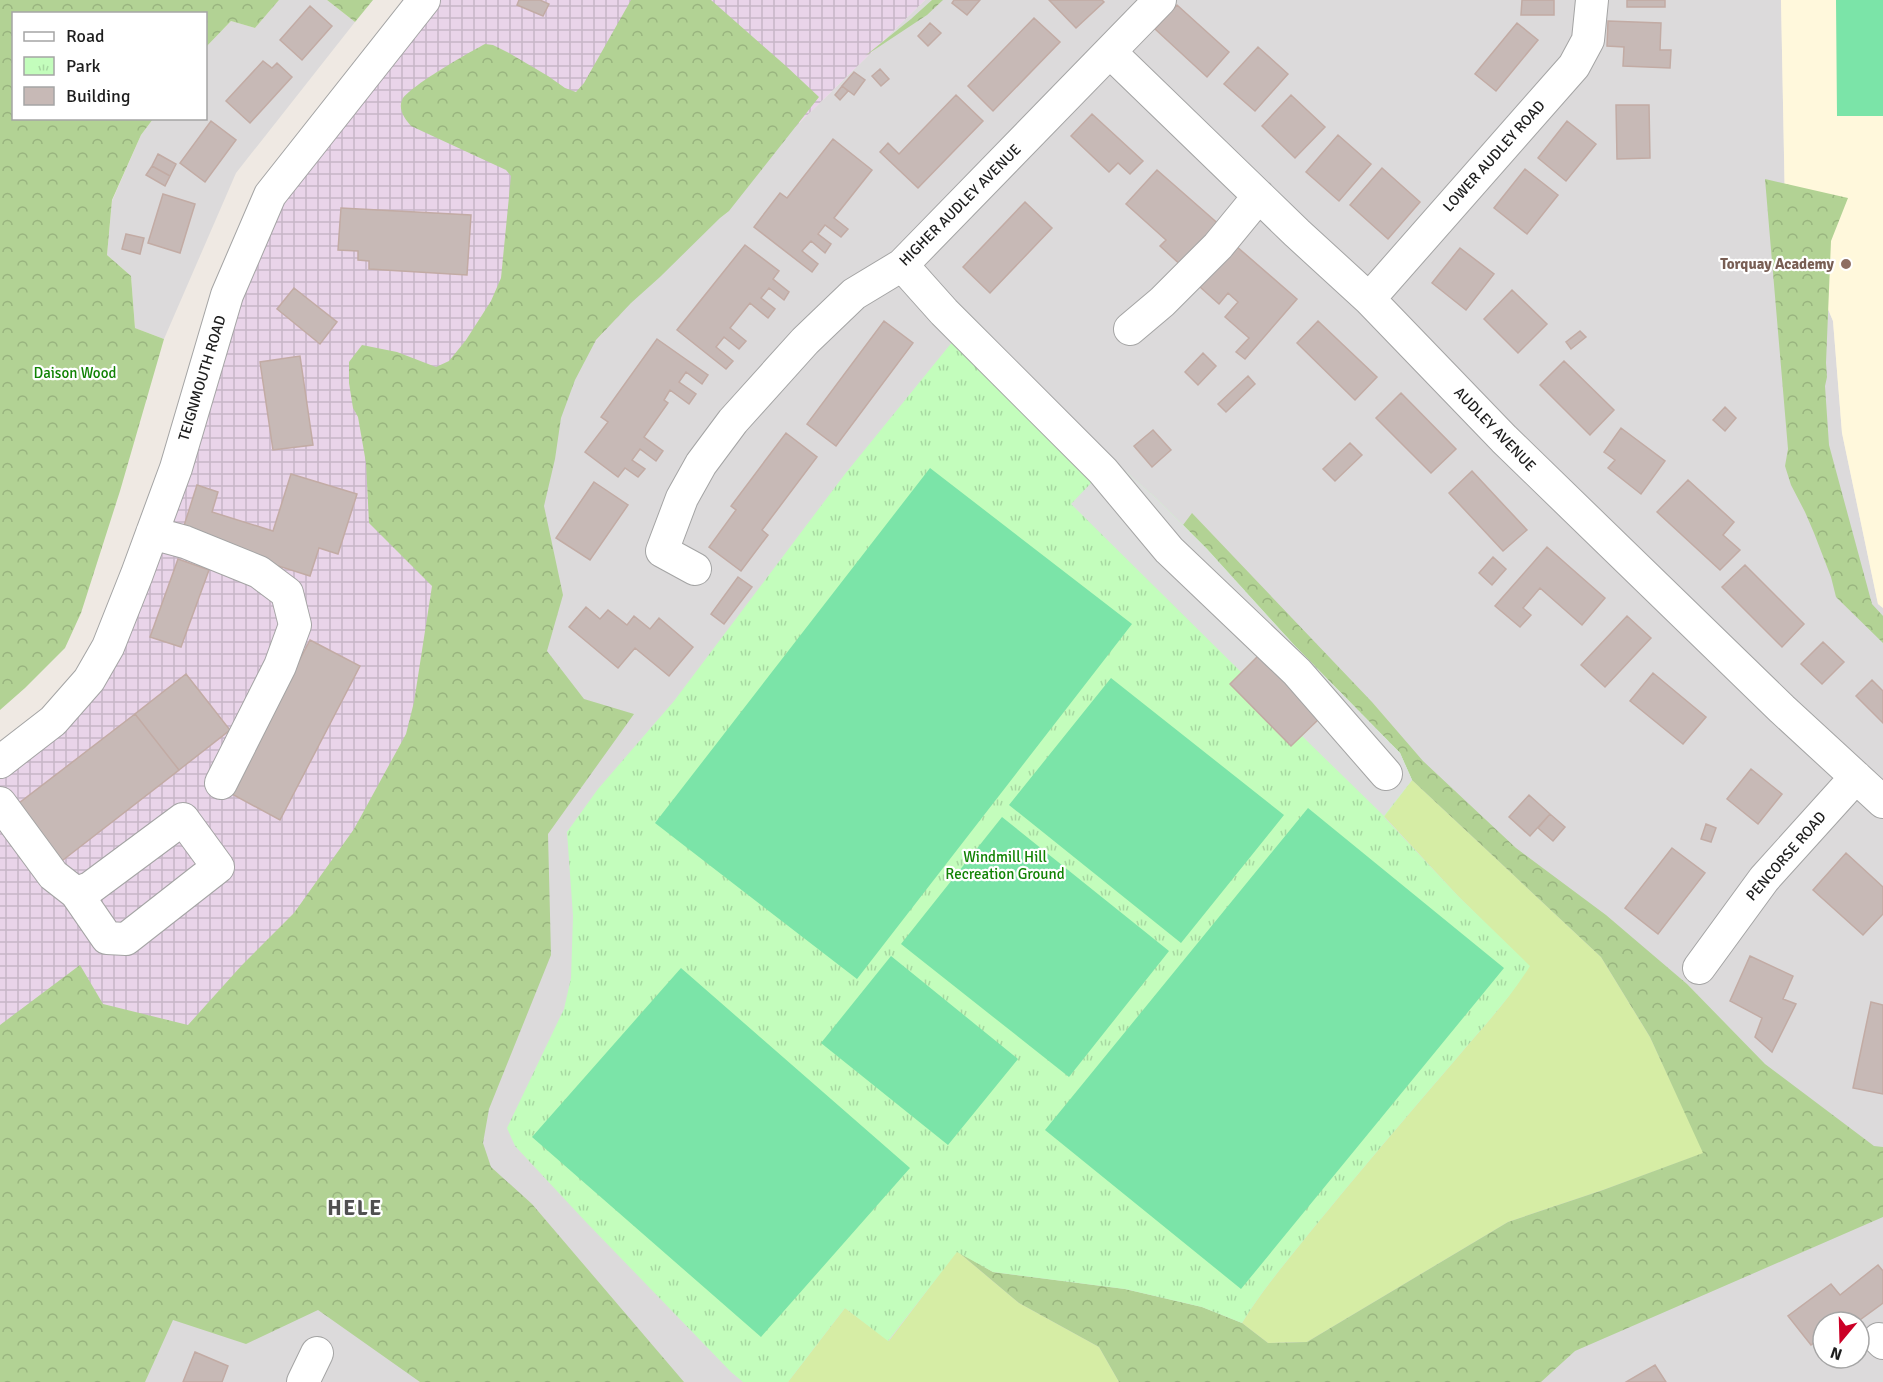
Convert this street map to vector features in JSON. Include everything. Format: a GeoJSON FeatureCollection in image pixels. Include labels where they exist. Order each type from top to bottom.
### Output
{"type":"FeatureCollection","features":[{"type":"Feature","properties":{"kind":"street","name":"TEIGNMOUTH ROAD"},"geometry":{"type":"LineString","coordinates":[[0,762],[53,722],[89,680],[108,647],[176,468],[227,295],[270,195],[424,0]]}},
{"type":"Feature","properties":{"kind":"street","name":"HIGHER AUDLEY AVENUE"},"geometry":{"type":"LineString","coordinates":[[695,569],[662,551],[682,498],[701,464],[734,420],[805,341],[854,294],[902,265],[1111,53],[1160,0]]}},
{"type":"Feature","properties":{"kind":"street","name":"LOWER AUDLEY ROAD"},"geometry":{"type":"LineString","coordinates":[[1369,299],[1575,66],[1588,40],[1592,0]]}},
{"type":"Feature","properties":{"kind":"street","name":"AUDLEY AVENUE"},"geometry":{"type":"LineString","coordinates":[[1111,53],[1369,299],[1512,447],[1782,709],[1883,802]]}},
{"type":"Feature","properties":{"kind":"street"},"geometry":{"type":"LineString","coordinates":[[1130,329],[1162,302],[1218,246],[1259,196]]}},
{"type":"Feature","properties":{"kind":"street"},"geometry":{"type":"LineString","coordinates":[[902,265],[944,312],[1103,471],[1169,550],[1297,672],[1386,774]]}},
{"type":"Feature","properties":{"kind":"street"},"geometry":{"type":"LineString","coordinates":[[152,533],[185,542],[259,572],[287,593],[295,625],[280,666],[221,783]]}},
{"type":"Feature","properties":{"kind":"street","name":"PENCORSE ROAD"},"geometry":{"type":"LineString","coordinates":[[1700,968],[1764,879],[1856,777]]}},
{"type":"Feature","properties":{"kind":"street"},"geometry":{"type":"LineString","coordinates":[[0,803],[53,875],[76,893]]}},
{"type":"Feature","properties":{"kind":"street"},"geometry":{"type":"LineString","coordinates":[[303,1382],[317,1353]]}},
{"type":"Feature","properties":{"kind":"shaded area"},"geometry":{"type":"Polygon","coordinates":[[[279,0],[327,0],[355,22],[236,173],[164,339],[135,328],[131,276],[107,255],[112,201],[141,135],[152,120],[207,120],[207,46],[231,21],[255,28],[279,0]]]}},
{"type":"Feature","properties":{"kind":"shaded area"},"geometry":{"type":"Polygon","coordinates":[[[424,0],[925,0],[734,187],[551,391],[363,837],[188,1042],[0,1207],[0,762],[89,680],[270,195],[424,0]]]}},
{"type":"Feature","properties":{"kind":"shaded area"},"geometry":{"type":"Polygon","coordinates":[[[925,0],[1781,0],[1785,207],[1833,321],[1842,433],[1878,604],[1883,608],[1883,1382],[0,1382],[0,1207],[551,391],[734,187],[925,0]]]}},
{"type":"Feature","properties":{"kind":"shaded area","name":"Torquay Academy"},"geometry":{"type":"Polygon","coordinates":[[[1781,0],[1883,0],[1883,608],[1878,604],[1842,433],[1833,321],[1785,207],[1781,0]]]}},
{"type":"Feature","properties":{"kind":"shaded area"},"geometry":{"type":"Polygon","coordinates":[[[1113,460],[1155,497],[1207,549],[1295,646],[1400,753],[1412,780],[1384,816],[1302,736],[1321,716],[1260,654],[1241,672],[1071,504],[1113,460]]]}},
{"type":"Feature","properties":{"kind":"green space","name":"Daison Wood"},"geometry":{"type":"Polygon","coordinates":[[[0,0],[279,0],[255,28],[231,21],[207,46],[207,12],[12,12],[12,120],[152,120],[141,135],[112,200],[107,255],[131,276],[135,328],[164,339],[120,491],[81,613],[65,648],[0,710],[0,0]]]}},
{"type":"Feature","properties":{"kind":"green space"},"geometry":{"type":"Polygon","coordinates":[[[327,0],[373,0],[355,22],[327,0]]]}},
{"type":"Feature","properties":{"kind":"green space"},"geometry":{"type":"Polygon","coordinates":[[[631,0],[711,0],[819,97],[729,211],[631,303],[596,340],[575,380],[561,418],[555,459],[544,506],[563,595],[547,651],[584,699],[634,714],[548,834],[551,955],[489,1109],[483,1143],[491,1167],[532,1204],[684,1382],[420,1382],[318,1310],[246,1344],[173,1320],[145,1382],[0,1382],[0,1025],[80,965],[103,1004],[188,1025],[242,965],[294,913],[354,829],[406,734],[414,702],[432,586],[369,523],[366,463],[358,417],[353,408],[349,383],[349,362],[362,345],[397,352],[436,367],[449,361],[466,340],[491,301],[501,278],[511,176],[506,170],[411,126],[404,117],[402,100],[415,87],[485,44],[493,45],[509,53],[565,88],[576,92],[584,83],[631,0]]]}},
{"type":"Feature","properties":{"kind":"green space"},"geometry":{"type":"Polygon","coordinates":[[[932,0],[943,0],[927,15],[865,56],[911,19],[932,0]]]}},
{"type":"Feature","properties":{"kind":"green space"},"geometry":{"type":"Polygon","coordinates":[[[1836,0],[1883,0],[1883,116],[1837,116],[1836,0]]]}},
{"type":"Feature","properties":{"kind":"green space"},"geometry":{"type":"Polygon","coordinates":[[[1765,179],[1848,198],[1831,241],[1825,386],[1829,445],[1872,604],[1883,616],[1883,643],[1836,597],[1814,533],[1791,485],[1785,466],[1788,449],[1765,179]]]}},
{"type":"Feature","properties":{"kind":"green space","name":"Windmill Hill Recreation Ground"},"geometry":{"type":"Polygon","coordinates":[[[953,341],[1059,413],[1155,497],[1207,549],[1295,646],[1400,753],[1412,780],[1384,817],[1458,896],[1530,966],[1513,991],[1293,1253],[1266,1287],[1242,1323],[1202,1307],[1125,1289],[993,1272],[957,1252],[888,1341],[845,1308],[788,1382],[743,1382],[515,1146],[507,1128],[564,1009],[571,978],[573,916],[567,832],[598,789],[674,701],[845,474],[953,341]]]}},
{"type":"Feature","properties":{"kind":"green space"},"geometry":{"type":"Polygon","coordinates":[[[930,468],[1132,624],[857,979],[655,823],[930,468]]]}},
{"type":"Feature","properties":{"kind":"green space"},"geometry":{"type":"Polygon","coordinates":[[[1192,513],[1372,702],[1423,761],[1516,848],[1606,915],[1687,984],[1765,1064],[1874,1146],[1883,1147],[1883,1217],[1575,1351],[1541,1382],[1119,1382],[1099,1347],[1019,1303],[957,1251],[993,1272],[1125,1289],[1202,1307],[1242,1323],[1268,1343],[1307,1342],[1508,1222],[1703,1153],[1650,1037],[1601,957],[1412,780],[1400,753],[1295,646],[1183,525],[1192,513]]]}},
{"type":"Feature","properties":{"kind":"green space"},"geometry":{"type":"Polygon","coordinates":[[[1111,678],[1284,815],[1181,943],[1009,805],[1111,678]]]}},
{"type":"Feature","properties":{"kind":"green space"},"geometry":{"type":"Polygon","coordinates":[[[1412,780],[1601,957],[1650,1037],[1704,1153],[1508,1222],[1307,1342],[1268,1343],[1242,1323],[1258,1299],[1347,1188],[1494,1014],[1529,966],[1458,896],[1384,816],[1412,780]]]}},
{"type":"Feature","properties":{"kind":"green space"},"geometry":{"type":"Polygon","coordinates":[[[1308,808],[1504,968],[1241,1289],[1045,1130],[1308,808]]]}},
{"type":"Feature","properties":{"kind":"green space"},"geometry":{"type":"Polygon","coordinates":[[[1002,817],[1169,951],[1069,1077],[901,944],[1002,817]]]}},
{"type":"Feature","properties":{"kind":"green space"},"geometry":{"type":"Polygon","coordinates":[[[891,956],[1018,1059],[948,1145],[821,1043],[891,956]]]}},
{"type":"Feature","properties":{"kind":"green space"},"geometry":{"type":"Polygon","coordinates":[[[681,968],[910,1168],[761,1337],[532,1137],[681,968]]]}},
{"type":"Feature","properties":{"kind":"green space"},"geometry":{"type":"Polygon","coordinates":[[[957,1251],[1019,1303],[1099,1347],[1119,1382],[788,1382],[845,1308],[889,1341],[957,1251]]]}},
{"type":"Feature","properties":{"kind":"building"},"geometry":{"type":"Polygon","coordinates":[[[519,0],[540,0],[549,4],[543,16],[517,5],[519,0]]]}},
{"type":"Feature","properties":{"kind":"building"},"geometry":{"type":"Polygon","coordinates":[[[954,0],[980,0],[967,15],[952,3],[954,0]]]}},
{"type":"Feature","properties":{"kind":"building"},"geometry":{"type":"Polygon","coordinates":[[[1049,0],[1102,0],[1104,2],[1076,28],[1049,0]]]}},
{"type":"Feature","properties":{"kind":"building"},"geometry":{"type":"Polygon","coordinates":[[[1522,0],[1554,0],[1554,15],[1521,15],[1522,0]]]}},
{"type":"Feature","properties":{"kind":"building"},"geometry":{"type":"Polygon","coordinates":[[[1627,0],[1665,0],[1665,7],[1627,7],[1627,0]]]}},
{"type":"Feature","properties":{"kind":"building"},"geometry":{"type":"Polygon","coordinates":[[[1177,5],[1229,52],[1207,77],[1155,29],[1177,5]]]}},
{"type":"Feature","properties":{"kind":"building"},"geometry":{"type":"Polygon","coordinates":[[[310,6],[332,26],[302,60],[280,40],[310,6]]]}},
{"type":"Feature","properties":{"kind":"building"},"geometry":{"type":"Polygon","coordinates":[[[1034,18],[1060,42],[993,111],[968,86],[1034,18]]]}},
{"type":"Feature","properties":{"kind":"building"},"geometry":{"type":"Polygon","coordinates":[[[1608,21],[1661,23],[1660,50],[1671,50],[1670,68],[1623,66],[1624,47],[1607,46],[1608,21]]]}},
{"type":"Feature","properties":{"kind":"building"},"geometry":{"type":"Polygon","coordinates":[[[930,23],[941,33],[928,46],[918,36],[930,23]]]}},
{"type":"Feature","properties":{"kind":"building"},"geometry":{"type":"Polygon","coordinates":[[[1517,23],[1538,40],[1496,91],[1475,74],[1517,23]]]}},
{"type":"Feature","properties":{"kind":"building"},"geometry":{"type":"Polygon","coordinates":[[[1258,47],[1288,74],[1255,111],[1224,84],[1258,47]]]}},
{"type":"Feature","properties":{"kind":"building"},"geometry":{"type":"Polygon","coordinates":[[[263,61],[272,68],[277,63],[292,77],[250,123],[226,101],[263,61]]]}},
{"type":"Feature","properties":{"kind":"building"},"geometry":{"type":"Polygon","coordinates":[[[880,69],[889,79],[881,86],[872,76],[880,69]]]}},
{"type":"Feature","properties":{"kind":"building"},"geometry":{"type":"Polygon","coordinates":[[[854,72],[865,80],[854,95],[842,86],[854,72]]]}},
{"type":"Feature","properties":{"kind":"building"},"geometry":{"type":"Polygon","coordinates":[[[842,86],[848,91],[840,100],[835,95],[842,86]]]}},
{"type":"Feature","properties":{"kind":"building"},"geometry":{"type":"Polygon","coordinates":[[[956,95],[983,121],[918,188],[880,152],[888,143],[899,154],[956,95]]]}},
{"type":"Feature","properties":{"kind":"building"},"geometry":{"type":"Polygon","coordinates":[[[1291,95],[1325,127],[1295,158],[1262,126],[1291,95]]]}},
{"type":"Feature","properties":{"kind":"building"},"geometry":{"type":"Polygon","coordinates":[[[1616,105],[1649,105],[1650,158],[1617,159],[1616,105]]]}},
{"type":"Feature","properties":{"kind":"building"},"geometry":{"type":"Polygon","coordinates":[[[1092,114],[1143,161],[1130,174],[1118,163],[1109,172],[1071,136],[1092,114]]]}},
{"type":"Feature","properties":{"kind":"building"},"geometry":{"type":"Polygon","coordinates":[[[211,121],[236,140],[205,182],[180,163],[211,121]]]}},
{"type":"Feature","properties":{"kind":"building"},"geometry":{"type":"Polygon","coordinates":[[[1567,121],[1596,144],[1566,181],[1538,158],[1567,121]]]}},
{"type":"Feature","properties":{"kind":"building"},"geometry":{"type":"Polygon","coordinates":[[[1338,135],[1371,164],[1339,201],[1306,172],[1338,135]]]}},
{"type":"Feature","properties":{"kind":"building"},"geometry":{"type":"Polygon","coordinates":[[[833,139],[872,170],[834,218],[848,229],[841,237],[825,225],[818,234],[831,244],[825,253],[811,241],[802,251],[818,264],[812,272],[754,227],[780,193],[787,198],[833,139]]]}},
{"type":"Feature","properties":{"kind":"building"},"geometry":{"type":"Polygon","coordinates":[[[158,154],[176,164],[170,176],[152,166],[158,154]]]}},
{"type":"Feature","properties":{"kind":"building"},"geometry":{"type":"Polygon","coordinates":[[[152,166],[170,176],[165,186],[146,175],[152,166]]]}},
{"type":"Feature","properties":{"kind":"building"},"geometry":{"type":"Polygon","coordinates":[[[1382,168],[1420,202],[1388,239],[1350,205],[1382,168]]]}},
{"type":"Feature","properties":{"kind":"building"},"geometry":{"type":"Polygon","coordinates":[[[1525,169],[1558,195],[1527,234],[1494,208],[1525,169]]]}},
{"type":"Feature","properties":{"kind":"building"},"geometry":{"type":"Polygon","coordinates":[[[1157,170],[1222,227],[1185,269],[1160,246],[1166,240],[1126,204],[1157,170]]]}},
{"type":"Feature","properties":{"kind":"building"},"geometry":{"type":"Polygon","coordinates":[[[163,194],[195,204],[180,253],[148,243],[163,194]]]}},
{"type":"Feature","properties":{"kind":"building"},"geometry":{"type":"Polygon","coordinates":[[[1025,202],[1052,228],[990,293],[963,267],[1025,202]]]}},
{"type":"Feature","properties":{"kind":"building"},"geometry":{"type":"Polygon","coordinates":[[[341,208],[471,215],[467,275],[369,269],[369,261],[358,260],[358,251],[338,250],[341,208]]]}},
{"type":"Feature","properties":{"kind":"building"},"geometry":{"type":"Polygon","coordinates":[[[126,234],[144,238],[140,254],[122,249],[126,234]]]}},
{"type":"Feature","properties":{"kind":"building"},"geometry":{"type":"Polygon","coordinates":[[[745,245],[779,271],[773,279],[789,292],[784,300],[769,288],[761,298],[775,309],[768,318],[750,303],[730,328],[746,341],[739,349],[724,337],[716,347],[733,361],[726,369],[677,330],[745,245]]]}},
{"type":"Feature","properties":{"kind":"building"},"geometry":{"type":"Polygon","coordinates":[[[1236,246],[1297,299],[1245,359],[1236,352],[1249,338],[1225,317],[1238,302],[1228,293],[1219,304],[1200,287],[1236,246]]]}},
{"type":"Feature","properties":{"kind":"building"},"geometry":{"type":"Polygon","coordinates":[[[1460,248],[1494,274],[1466,310],[1432,283],[1460,248]]]}},
{"type":"Feature","properties":{"kind":"building"},"geometry":{"type":"Polygon","coordinates":[[[294,288],[337,322],[320,344],[277,309],[294,288]]]}},
{"type":"Feature","properties":{"kind":"building"},"geometry":{"type":"Polygon","coordinates":[[[1512,290],[1547,324],[1518,353],[1484,319],[1512,290]]]}},
{"type":"Feature","properties":{"kind":"building"},"geometry":{"type":"Polygon","coordinates":[[[884,321],[913,343],[836,446],[807,424],[884,321]]]}},
{"type":"Feature","properties":{"kind":"building"},"geometry":{"type":"Polygon","coordinates":[[[1318,321],[1377,377],[1355,400],[1297,343],[1318,321]]]}},
{"type":"Feature","properties":{"kind":"building"},"geometry":{"type":"Polygon","coordinates":[[[1580,331],[1586,337],[1571,349],[1566,342],[1580,331]]]}},
{"type":"Feature","properties":{"kind":"building"},"geometry":{"type":"Polygon","coordinates":[[[657,339],[708,375],[702,384],[686,372],[679,382],[696,394],[689,404],[670,390],[664,400],[668,403],[644,437],[663,451],[656,461],[640,449],[632,460],[645,469],[638,477],[625,468],[618,477],[585,452],[608,422],[601,417],[657,339]]]}},
{"type":"Feature","properties":{"kind":"building"},"geometry":{"type":"Polygon","coordinates":[[[1203,353],[1216,366],[1198,385],[1185,372],[1203,353]]]}},
{"type":"Feature","properties":{"kind":"building"},"geometry":{"type":"Polygon","coordinates":[[[300,356],[313,445],[273,450],[260,362],[300,356]]]}},
{"type":"Feature","properties":{"kind":"building"},"geometry":{"type":"Polygon","coordinates":[[[1564,361],[1614,410],[1590,435],[1540,385],[1564,361]]]}},
{"type":"Feature","properties":{"kind":"building"},"geometry":{"type":"Polygon","coordinates":[[[1248,376],[1255,384],[1226,412],[1218,404],[1248,376]]]}},
{"type":"Feature","properties":{"kind":"building"},"geometry":{"type":"Polygon","coordinates":[[[1401,393],[1456,449],[1431,473],[1376,418],[1401,393]]]}},
{"type":"Feature","properties":{"kind":"building"},"geometry":{"type":"Polygon","coordinates":[[[1725,407],[1736,418],[1725,431],[1713,420],[1725,407]]]}},
{"type":"Feature","properties":{"kind":"building"},"geometry":{"type":"Polygon","coordinates":[[[1621,428],[1665,461],[1641,494],[1608,468],[1615,460],[1604,452],[1621,428]]]}},
{"type":"Feature","properties":{"kind":"building"},"geometry":{"type":"Polygon","coordinates":[[[1153,430],[1171,450],[1152,467],[1134,446],[1153,430]]]}},
{"type":"Feature","properties":{"kind":"building"},"geometry":{"type":"Polygon","coordinates":[[[786,433],[817,457],[762,530],[768,535],[741,571],[709,547],[736,510],[731,506],[786,433]]]}},
{"type":"Feature","properties":{"kind":"building"},"geometry":{"type":"Polygon","coordinates":[[[1350,443],[1362,455],[1335,481],[1323,469],[1350,443]]]}},
{"type":"Feature","properties":{"kind":"building"},"geometry":{"type":"Polygon","coordinates":[[[1472,471],[1527,530],[1503,551],[1449,493],[1472,471]]]}},
{"type":"Feature","properties":{"kind":"building"},"geometry":{"type":"Polygon","coordinates":[[[291,474],[357,494],[338,554],[319,548],[310,576],[181,535],[197,485],[218,492],[212,512],[273,531],[291,474]]]}},
{"type":"Feature","properties":{"kind":"building"},"geometry":{"type":"Polygon","coordinates":[[[1688,480],[1734,522],[1723,535],[1740,550],[1720,570],[1657,512],[1688,480]]]}},
{"type":"Feature","properties":{"kind":"building"},"geometry":{"type":"Polygon","coordinates":[[[594,482],[628,505],[590,560],[556,538],[594,482]]]}},
{"type":"Feature","properties":{"kind":"building"},"geometry":{"type":"Polygon","coordinates":[[[1547,547],[1605,598],[1582,625],[1540,588],[1523,608],[1531,615],[1520,627],[1495,606],[1547,547]]]}},
{"type":"Feature","properties":{"kind":"building"},"geometry":{"type":"Polygon","coordinates":[[[1493,557],[1506,569],[1492,585],[1479,573],[1493,557]]]}},
{"type":"Feature","properties":{"kind":"building"},"geometry":{"type":"Polygon","coordinates":[[[178,559],[209,570],[181,647],[150,637],[178,559]]]}},
{"type":"Feature","properties":{"kind":"building"},"geometry":{"type":"Polygon","coordinates":[[[1745,565],[1804,624],[1782,647],[1722,587],[1745,565]]]}},
{"type":"Feature","properties":{"kind":"building"},"geometry":{"type":"Polygon","coordinates":[[[738,577],[752,587],[724,624],[711,614],[738,577]]]}},
{"type":"Feature","properties":{"kind":"building"},"geometry":{"type":"Polygon","coordinates":[[[586,607],[600,619],[608,610],[627,625],[634,616],[650,629],[659,618],[693,647],[669,676],[635,648],[618,668],[569,627],[586,607]]]}},
{"type":"Feature","properties":{"kind":"building"},"geometry":{"type":"Polygon","coordinates":[[[1627,616],[1651,638],[1605,687],[1581,665],[1627,616]]]}},
{"type":"Feature","properties":{"kind":"building"},"geometry":{"type":"Polygon","coordinates":[[[310,640],[360,666],[280,820],[230,793],[310,640]]]}},
{"type":"Feature","properties":{"kind":"building"},"geometry":{"type":"Polygon","coordinates":[[[1823,642],[1844,662],[1822,684],[1801,664],[1823,642]]]}},
{"type":"Feature","properties":{"kind":"building"},"geometry":{"type":"Polygon","coordinates":[[[1260,654],[1322,716],[1291,746],[1230,684],[1260,654]]]}},
{"type":"Feature","properties":{"kind":"building"},"geometry":{"type":"Polygon","coordinates":[[[1653,673],[1706,717],[1683,744],[1630,701],[1653,673]]]}},
{"type":"Feature","properties":{"kind":"building"},"geometry":{"type":"Polygon","coordinates":[[[186,674],[230,730],[179,770],[135,714],[186,674]]]}},
{"type":"Feature","properties":{"kind":"building"},"geometry":{"type":"Polygon","coordinates":[[[1872,680],[1883,691],[1883,723],[1856,696],[1872,680]]]}},
{"type":"Feature","properties":{"kind":"building"},"geometry":{"type":"Polygon","coordinates":[[[135,714],[179,770],[54,867],[10,810],[135,714]]]}},
{"type":"Feature","properties":{"kind":"building"},"geometry":{"type":"Polygon","coordinates":[[[1751,769],[1782,794],[1758,824],[1727,799],[1751,769]]]}},
{"type":"Feature","properties":{"kind":"building"},"geometry":{"type":"Polygon","coordinates":[[[1529,795],[1550,814],[1530,836],[1509,817],[1529,795]]]}},
{"type":"Feature","properties":{"kind":"building"},"geometry":{"type":"Polygon","coordinates":[[[1550,814],[1565,827],[1553,841],[1538,828],[1550,814]]]}},
{"type":"Feature","properties":{"kind":"building"},"geometry":{"type":"Polygon","coordinates":[[[1706,824],[1716,828],[1711,842],[1701,839],[1706,824]]]}},
{"type":"Feature","properties":{"kind":"building"},"geometry":{"type":"Polygon","coordinates":[[[1672,848],[1705,873],[1658,934],[1625,908],[1672,848]]]}},
{"type":"Feature","properties":{"kind":"building"},"geometry":{"type":"Polygon","coordinates":[[[1846,853],[1883,887],[1883,914],[1863,935],[1813,890],[1846,853]]]}},
{"type":"Feature","properties":{"kind":"building"},"geometry":{"type":"Polygon","coordinates":[[[1750,956],[1793,976],[1783,999],[1796,1004],[1772,1052],[1755,1037],[1762,1018],[1730,1001],[1750,956]]]}},
{"type":"Feature","properties":{"kind":"building"},"geometry":{"type":"Polygon","coordinates":[[[1871,1002],[1883,1005],[1883,1094],[1853,1088],[1871,1002]]]}},
{"type":"Feature","properties":{"kind":"building"},"geometry":{"type":"Polygon","coordinates":[[[1878,1265],[1883,1271],[1883,1303],[1871,1312],[1811,1310],[1811,1345],[1788,1316],[1831,1284],[1840,1295],[1878,1265]]]}},
{"type":"Feature","properties":{"kind":"building"},"geometry":{"type":"Polygon","coordinates":[[[195,1352],[228,1366],[222,1382],[183,1382],[195,1352]]]}},
{"type":"Feature","properties":{"kind":"building"},"geometry":{"type":"Polygon","coordinates":[[[1655,1365],[1666,1382],[1626,1382],[1655,1365]]]}},
{"type":"Feature","properties":{"kind":"place","name":"Torquay Academy"},"geometry":{"type":"Point","coordinates":[1846,264]}},
{"type":"Feature","properties":{"kind":"district","name":"HELE"},"geometry":{"type":"Point","coordinates":[355,1208]}}]}
